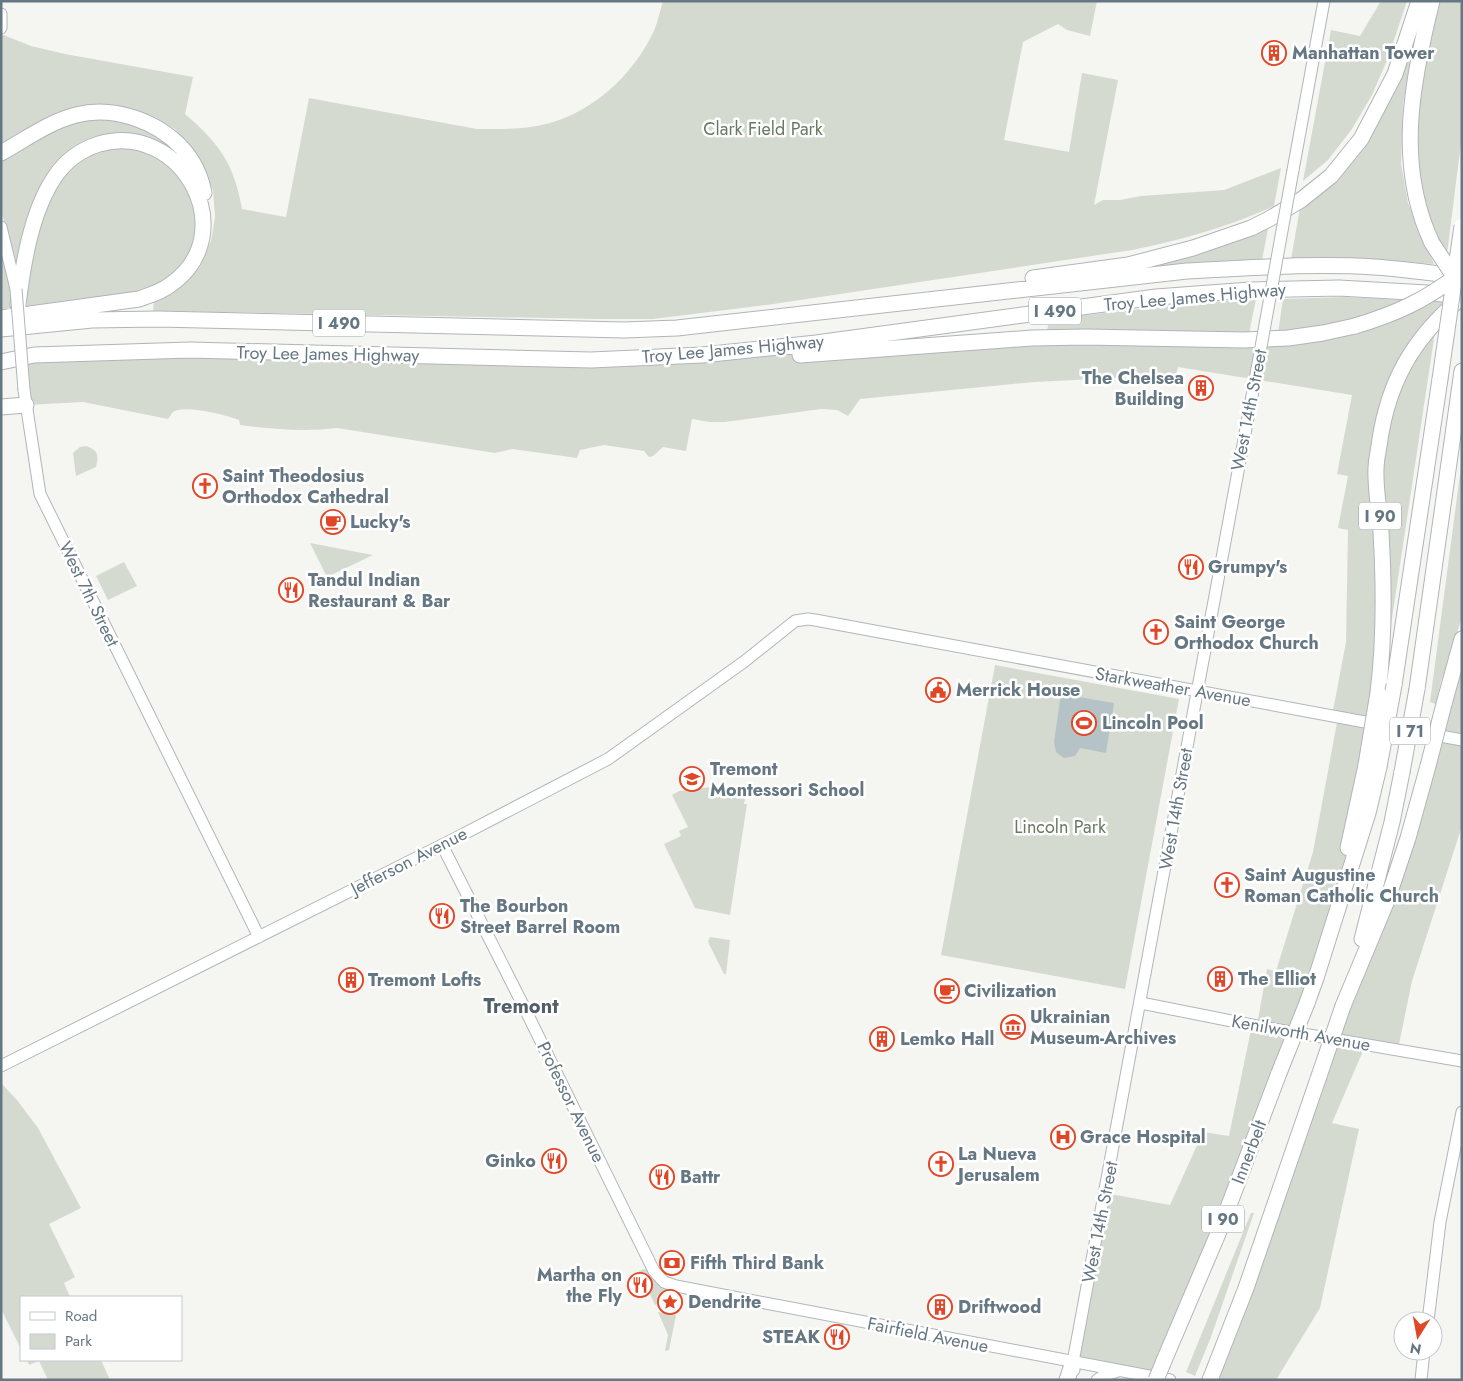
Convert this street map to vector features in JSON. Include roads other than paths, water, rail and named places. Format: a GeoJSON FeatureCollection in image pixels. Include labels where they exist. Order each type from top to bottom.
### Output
{"type":"FeatureCollection","features":[{"type":"Feature","properties":{"kind":"highway"},"geometry":{"type":"LineString","coordinates":[[677,328],[823,304],[894,297],[1128,265],[1214,242],[1251,228],[1276,216],[1301,200],[1331,176],[1348,158],[1361,139],[1395,74],[1419,1]]}},
{"type":"Feature","properties":{"kind":"highway"},"geometry":{"type":"LineString","coordinates":[[1432,1],[1421,44],[1410,118],[1409,151],[1416,199],[1426,231],[1450,273],[1462,287]]}},
{"type":"Feature","properties":{"kind":"highway"},"geometry":{"type":"LineString","coordinates":[[1,153],[47,126],[79,114],[108,112],[149,123],[182,148],[200,178],[205,194],[205,222],[199,249],[193,261],[177,280],[156,293],[115,304],[1,318]]}},
{"type":"Feature","properties":{"kind":"highway"},"geometry":{"type":"LineString","coordinates":[[18,307],[18,289],[29,242],[47,191],[54,177],[65,164],[79,152],[91,146],[118,141],[132,141],[157,149],[168,156],[178,165],[194,186],[205,222]]}},
{"type":"Feature","properties":{"kind":"highway","name":"I 71"},"geometry":{"type":"LineString","coordinates":[[1372,766],[1394,685],[1462,226]]}},
{"type":"Feature","properties":{"kind":"highway","name":"Troy Lee James Highway"},"geometry":{"type":"LineString","coordinates":[[1,329],[92,320],[158,319],[592,330],[677,328],[1196,271],[1260,267],[1373,267],[1462,277]]}},
{"type":"Feature","properties":{"kind":"highway"},"geometry":{"type":"LineString","coordinates":[[649,357],[698,363],[1032,338],[1086,337],[1244,340],[1288,338],[1323,334],[1382,318],[1414,304],[1462,272]]}},
{"type":"Feature","properties":{"kind":"highway","name":"Troy Lee James Highway"},"geometry":{"type":"LineString","coordinates":[[1,362],[34,355],[190,350],[592,360],[702,355],[773,348],[1156,297],[1209,292],[1338,288],[1462,297]]}},
{"type":"Feature","properties":{"kind":"highway","name":"I 90"},"geometry":{"type":"LineString","coordinates":[[1372,766],[1382,611],[1381,544],[1376,469],[1387,405],[1404,364],[1415,346],[1435,322],[1462,297]]}},
{"type":"Feature","properties":{"kind":"highway","name":"I 71"},"geometry":{"type":"LineString","coordinates":[[1343,1006],[1372,905],[1402,772],[1417,689],[1462,371]]}},
{"type":"Feature","properties":{"kind":"highway"},"geometry":{"type":"LineString","coordinates":[[1,407],[26,405]]}},
{"type":"Feature","properties":{"kind":"highway"},"geometry":{"type":"LineString","coordinates":[[1210,1380],[1246,1288],[1343,1006],[1388,898],[1408,838],[1462,639]]}},
{"type":"Feature","properties":{"kind":"highway","name":"Innerbelt"},"geometry":{"type":"LineString","coordinates":[[1156,1380],[1220,1229],[1316,978],[1349,842],[1372,766]]}},
{"type":"Feature","properties":{"kind":"highway"},"geometry":{"type":"LineString","coordinates":[[1067,1380],[1073,1362]]}},
{"type":"Feature","properties":{"kind":"street","name":"West 14th Street"},"geometry":{"type":"LineString","coordinates":[[1075,1380],[1073,1362],[1141,1003],[1324,1]]}},
{"type":"Feature","properties":{"kind":"street"},"geometry":{"type":"LineString","coordinates":[[1,14],[1,28]]}},
{"type":"Feature","properties":{"kind":"street"},"geometry":{"type":"LineString","coordinates":[[1,228],[18,289]]}},
{"type":"Feature","properties":{"kind":"street","name":"West 7th Street"},"geometry":{"type":"LineString","coordinates":[[18,307],[24,390],[40,494],[259,937]]}},
{"type":"Feature","properties":{"kind":"street","name":"Starkweather Avenue"},"geometry":{"type":"LineString","coordinates":[[795,621],[815,620],[1462,740]]}},
{"type":"Feature","properties":{"kind":"street","name":"Jefferson Avenue"},"geometry":{"type":"LineString","coordinates":[[1,1066],[442,845],[608,759],[745,662],[795,621]]}},
{"type":"Feature","properties":{"kind":"street","name":"Professor Avenue"},"geometry":{"type":"LineString","coordinates":[[442,845],[654,1271],[664,1282],[687,1288]]}},
{"type":"Feature","properties":{"kind":"street","name":"Kenilworth Avenue"},"geometry":{"type":"LineString","coordinates":[[1141,1003],[1257,1026],[1462,1061]]}},
{"type":"Feature","properties":{"kind":"street"},"geometry":{"type":"LineString","coordinates":[[1429,1311],[1440,1222],[1462,1112]]}},
{"type":"Feature","properties":{"kind":"street","name":"Fairfield Avenue"},"geometry":{"type":"LineString","coordinates":[[687,1288],[1170,1380]]}},
{"type":"Feature","properties":{"kind":"street"},"geometry":{"type":"LineString","coordinates":[[1421,1380],[1423,1361]]}},
{"type":"Feature","properties":{"kind":"street"},"geometry":{"type":"LineString","coordinates":[[1097,1380],[1120,1370]]}},
{"type":"Feature","properties":{"kind":"place","name":"Manhattan Tower"},"geometry":{"type":"Point","coordinates":[1274,53]}},
{"type":"Feature","properties":{"kind":"place","name":"The Chelsea Building"},"geometry":{"type":"Point","coordinates":[1201,388]}},
{"type":"Feature","properties":{"kind":"place","name":"Saint Theodosius Orthodox Cathedral"},"geometry":{"type":"Point","coordinates":[205,486]}},
{"type":"Feature","properties":{"kind":"place","name":"Lucky's"},"geometry":{"type":"Point","coordinates":[333,522]}},
{"type":"Feature","properties":{"kind":"place","name":"Grumpy's"},"geometry":{"type":"Point","coordinates":[1191,567]}},
{"type":"Feature","properties":{"kind":"place","name":"Tandul Indian Restaurant & Bar"},"geometry":{"type":"Point","coordinates":[291,590]}},
{"type":"Feature","properties":{"kind":"place","name":"Saint George Orthodox Church"},"geometry":{"type":"Point","coordinates":[1156,632]}},
{"type":"Feature","properties":{"kind":"place","name":"Merrick House"},"geometry":{"type":"Point","coordinates":[938,690]}},
{"type":"Feature","properties":{"kind":"place","name":"Lincoln Pool"},"geometry":{"type":"Point","coordinates":[1084,723]}},
{"type":"Feature","properties":{"kind":"place","name":"Tremont Montessori School"},"geometry":{"type":"Point","coordinates":[692,779]}},
{"type":"Feature","properties":{"kind":"place","name":"Saint Augustine Roman Catholic Church"},"geometry":{"type":"Point","coordinates":[1227,885]}},
{"type":"Feature","properties":{"kind":"place","name":"The Bourbon Street Barrel Room"},"geometry":{"type":"Point","coordinates":[442,916]}},
{"type":"Feature","properties":{"kind":"place","name":"The Elliot"},"geometry":{"type":"Point","coordinates":[1220,979]}},
{"type":"Feature","properties":{"kind":"place","name":"Tremont Lofts"},"geometry":{"type":"Point","coordinates":[351,980]}},
{"type":"Feature","properties":{"kind":"place","name":"Civilization"},"geometry":{"type":"Point","coordinates":[947,991]}},
{"type":"Feature","properties":{"kind":"place","name":"Ukrainian Museum-Archives"},"geometry":{"type":"Point","coordinates":[1013,1027]}},
{"type":"Feature","properties":{"kind":"place","name":"Lemko Hall"},"geometry":{"type":"Point","coordinates":[882,1039]}},
{"type":"Feature","properties":{"kind":"place","name":"Grace Hospital"},"geometry":{"type":"Point","coordinates":[1063,1137]}},
{"type":"Feature","properties":{"kind":"place","name":"Ginko"},"geometry":{"type":"Point","coordinates":[554,1161]}},
{"type":"Feature","properties":{"kind":"place","name":"La Nueva Jerusalem"},"geometry":{"type":"Point","coordinates":[941,1164]}},
{"type":"Feature","properties":{"kind":"place","name":"Battr"},"geometry":{"type":"Point","coordinates":[662,1177]}},
{"type":"Feature","properties":{"kind":"place","name":"Fifth Third Bank"},"geometry":{"type":"Point","coordinates":[672,1263]}},
{"type":"Feature","properties":{"kind":"place","name":"Martha on the Fly"},"geometry":{"type":"Point","coordinates":[640,1285]}},
{"type":"Feature","properties":{"kind":"place","name":"Dendrite"},"geometry":{"type":"Point","coordinates":[670,1302]}},
{"type":"Feature","properties":{"kind":"place","name":"Driftwood"},"geometry":{"type":"Point","coordinates":[940,1307]}},
{"type":"Feature","properties":{"kind":"place","name":"STEAK"},"geometry":{"type":"Point","coordinates":[837,1337]}},
{"type":"Feature","properties":{"kind":"district","name":"Tremont"},"geometry":{"type":"Point","coordinates":[521,1006]}},
{"type":"Feature","properties":{"kind":"park label","name":"Clark Field Park"},"geometry":{"type":"Point","coordinates":[763,129]}},
{"type":"Feature","properties":{"kind":"park label","name":"Lincoln Park"},"geometry":{"type":"Point","coordinates":[1060,827]}}]}
